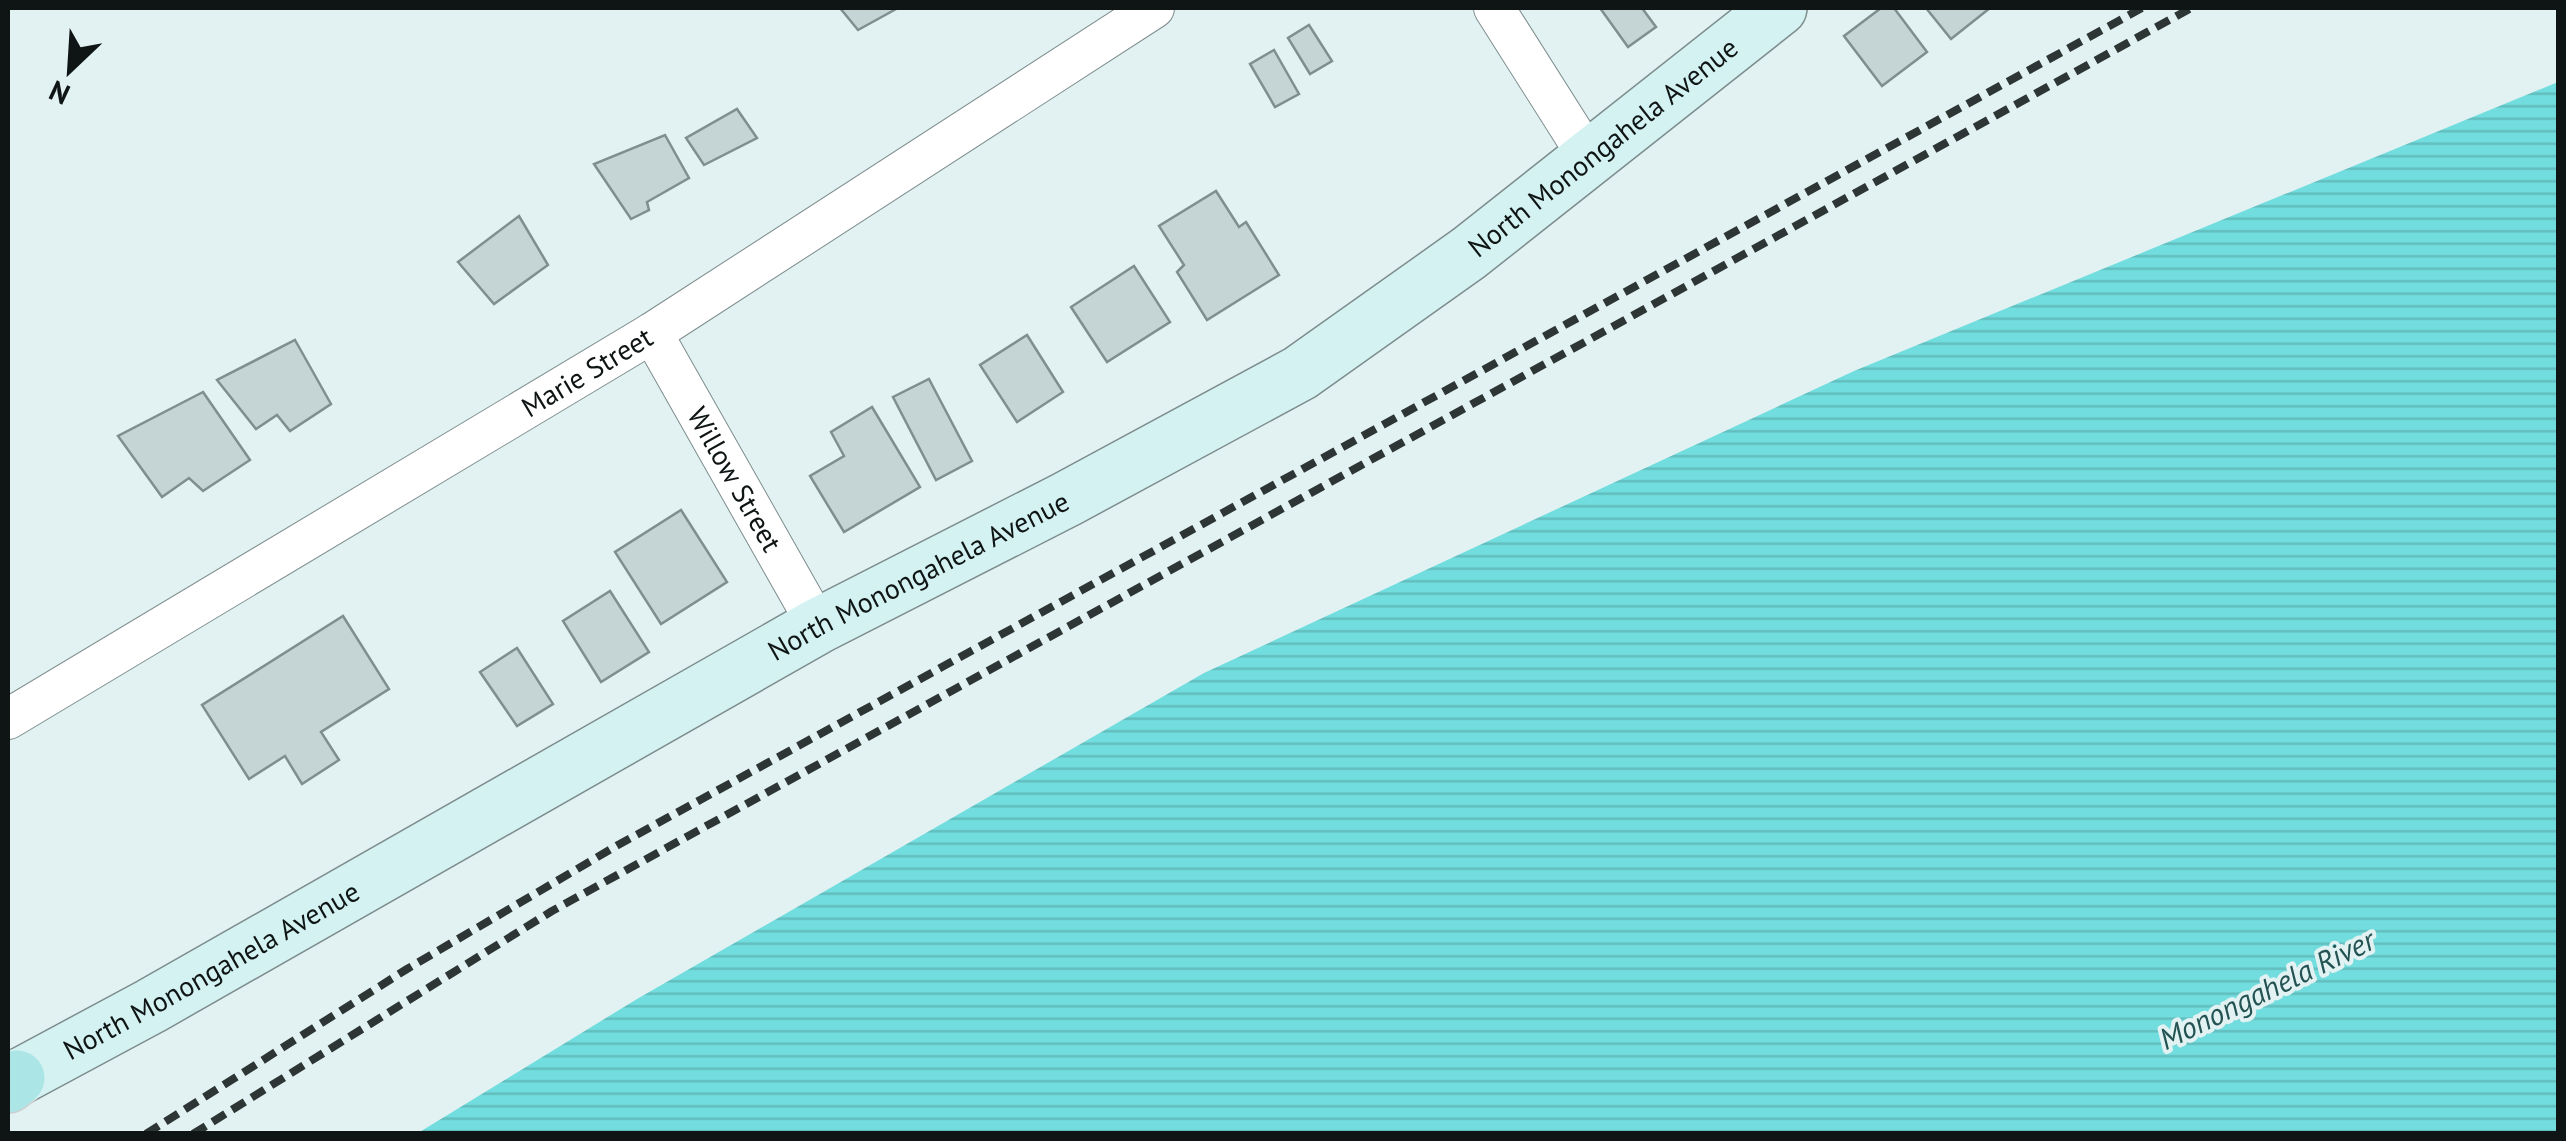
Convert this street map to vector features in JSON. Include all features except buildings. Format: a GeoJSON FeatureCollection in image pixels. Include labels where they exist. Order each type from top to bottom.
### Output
{"type":"FeatureCollection","features":[{"type":"Feature","properties":{"kind":"main road","name":"North Monongahela Avenue"},"geometry":{"type":"LineString","coordinates":[[10,1082],[152,1006],[818,626],[1067,499],[1300,373],[1469,254],[1779,8]]}},
{"type":"Feature","properties":{"kind":"street","name":"Marie Street"},"geometry":{"type":"LineString","coordinates":[[8,719],[652,333],[1154,8]]}},
{"type":"Feature","properties":{"kind":"street"},"geometry":{"type":"LineString","coordinates":[[1494,8],[1589,158]]}},
{"type":"Feature","properties":{"kind":"street","name":"Willow Street"},"geometry":{"type":"LineString","coordinates":[[652,333],[818,626]]}},
{"type":"Feature","properties":{"kind":"water","name":"Monongahela River"},"geometry":{"type":"Polygon","coordinates":[[[2558,82],[2558,1133],[418,1133],[637,999],[1204,673],[1854,371],[2558,82]]]}},
{"type":"Feature","properties":{"kind":"railway"},"geometry":{"type":"LineString","coordinates":[[146,1134],[407,969],[618,845],[2142,8]]}},
{"type":"Feature","properties":{"kind":"railway"},"geometry":{"type":"LineString","coordinates":[[193,1134],[552,911],[2191,8]]}}]}
